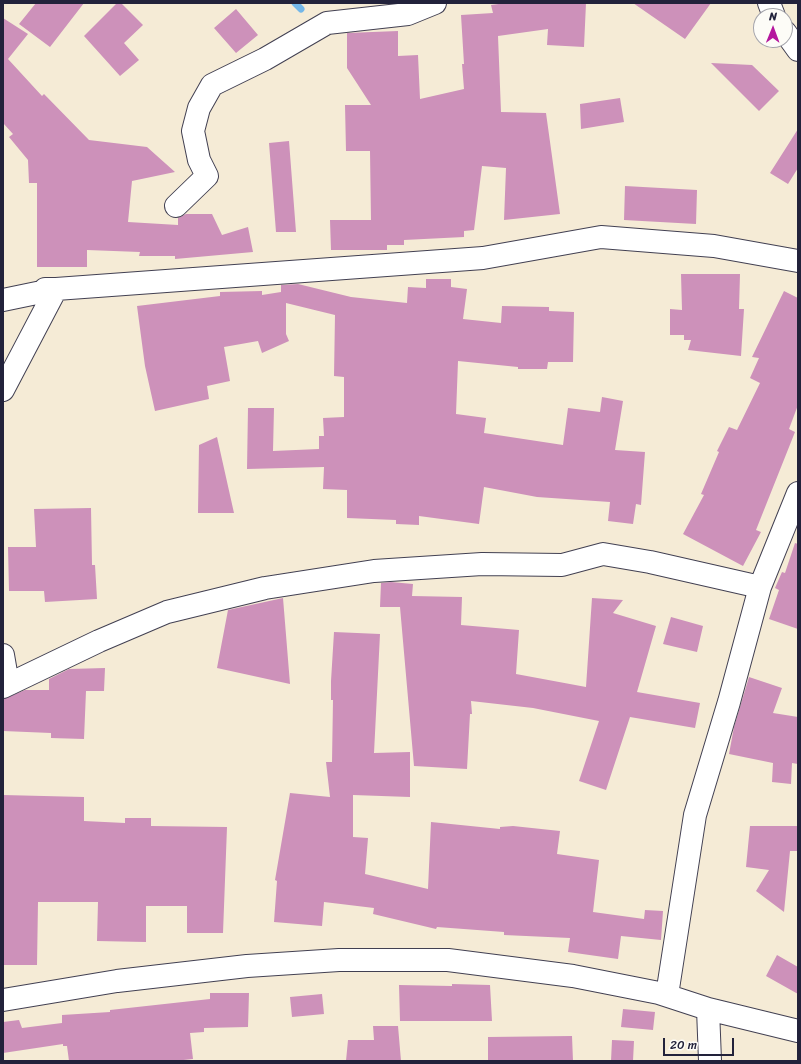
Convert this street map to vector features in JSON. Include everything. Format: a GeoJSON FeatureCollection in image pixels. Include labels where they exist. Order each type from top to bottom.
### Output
{"type":"FeatureCollection","features":[{"type":"Feature","properties":{"kind":"street"},"geometry":{"type":"LineString","coordinates":[[176,206],[207,176],[199,160],[193,131],[200,108],[212,84],[264,59],[327,23],[408,14],[435,3]]}},
{"type":"Feature","properties":{"kind":"street"},"geometry":{"type":"LineString","coordinates":[[3,289],[56,289],[483,258],[601,237],[714,246],[798,261]]}},
{"type":"Feature","properties":{"kind":"street"},"geometry":{"type":"LineString","coordinates":[[3,300],[56,289]]}},
{"type":"Feature","properties":{"kind":"street"},"geometry":{"type":"LineString","coordinates":[[3,390],[56,289]]}},
{"type":"Feature","properties":{"kind":"street"},"geometry":{"type":"LineString","coordinates":[[667,995],[695,815],[760,587],[798,493]]}},
{"type":"Feature","properties":{"kind":"street"},"geometry":{"type":"LineString","coordinates":[[3,655],[6,686],[99,641],[167,612],[265,588],[374,571],[482,564],[562,565],[603,554],[650,562],[760,587]]}},
{"type":"Feature","properties":{"kind":"street"},"geometry":{"type":"LineString","coordinates":[[3,1000],[117,981],[247,966],[339,960],[448,960],[573,976],[667,995],[708,1009],[798,1031]]}},
{"type":"Feature","properties":{"kind":"street"},"geometry":{"type":"LineString","coordinates":[[708,1009],[710,1061]]}},
{"type":"Feature","properties":{"kind":"building"},"geometry":{"type":"Polygon","coordinates":[[[36,3],[84,3],[50,47],[19,24],[36,3]]]}},
{"type":"Feature","properties":{"kind":"building"},"geometry":{"type":"Polygon","coordinates":[[[117,3],[121,3],[143,25],[124,43],[139,60],[120,76],[84,36],[117,3]]]}},
{"type":"Feature","properties":{"kind":"building"},"geometry":{"type":"Polygon","coordinates":[[[506,3],[586,3],[584,47],[547,45],[548,29],[498,36],[501,112],[546,113],[560,214],[504,220],[506,168],[482,166],[474,230],[464,231],[464,237],[404,240],[404,245],[387,245],[387,250],[331,250],[330,220],[371,220],[370,151],[346,151],[345,105],[371,105],[347,68],[347,33],[398,31],[398,56],[418,55],[420,99],[464,89],[461,15],[493,13],[491,5],[506,3]]]}},
{"type":"Feature","properties":{"kind":"building"},"geometry":{"type":"Polygon","coordinates":[[[633,3],[711,3],[685,39],[633,3]]]}},
{"type":"Feature","properties":{"kind":"building"},"geometry":{"type":"Polygon","coordinates":[[[236,9],[258,35],[236,53],[214,28],[236,9]]]}},
{"type":"Feature","properties":{"kind":"building"},"geometry":{"type":"Polygon","coordinates":[[[3,18],[28,34],[8,59],[42,96],[44,94],[89,140],[147,147],[175,172],[132,181],[128,222],[178,225],[178,218],[186,214],[212,214],[222,235],[248,227],[253,252],[175,259],[175,256],[139,256],[140,252],[87,250],[87,267],[37,267],[37,183],[29,183],[28,160],[9,137],[13,134],[3,123],[3,18]]]}},
{"type":"Feature","properties":{"kind":"building"},"geometry":{"type":"Polygon","coordinates":[[[711,63],[752,65],[779,91],[759,111],[711,63]]]}},
{"type":"Feature","properties":{"kind":"building"},"geometry":{"type":"Polygon","coordinates":[[[620,98],[624,122],[581,129],[580,104],[620,98]]]}},
{"type":"Feature","properties":{"kind":"building"},"geometry":{"type":"Polygon","coordinates":[[[798,129],[798,168],[788,184],[770,173],[798,129]]]}},
{"type":"Feature","properties":{"kind":"building"},"geometry":{"type":"Polygon","coordinates":[[[289,141],[296,232],[276,232],[269,143],[289,141]]]}},
{"type":"Feature","properties":{"kind":"building"},"geometry":{"type":"Polygon","coordinates":[[[625,186],[697,190],[696,224],[624,220],[625,186]]]}},
{"type":"Feature","properties":{"kind":"building"},"geometry":{"type":"Polygon","coordinates":[[[681,274],[740,274],[739,309],[744,309],[741,356],[688,350],[691,340],[684,340],[684,335],[670,335],[670,309],[682,310],[681,274]]]}},
{"type":"Feature","properties":{"kind":"building"},"geometry":{"type":"Polygon","coordinates":[[[426,279],[451,279],[451,287],[467,289],[463,319],[501,323],[502,306],[549,307],[549,311],[574,312],[573,362],[548,362],[547,369],[518,369],[518,367],[458,361],[456,414],[486,418],[484,433],[563,445],[568,408],[600,412],[602,397],[623,401],[615,450],[645,452],[641,505],[636,504],[633,524],[608,521],[610,502],[537,497],[484,487],[479,524],[419,516],[419,525],[396,524],[396,520],[347,518],[347,490],[323,489],[324,467],[247,469],[248,408],[274,408],[273,451],[319,449],[319,436],[324,436],[323,418],[344,417],[344,377],[334,376],[335,315],[286,303],[286,334],[289,341],[262,353],[258,341],[224,347],[230,381],[207,386],[209,399],[155,411],[145,366],[137,306],[220,296],[220,292],[262,291],[262,295],[281,292],[281,285],[298,284],[351,297],[407,303],[408,287],[426,288],[426,279]]]}},
{"type":"Feature","properties":{"kind":"building"},"geometry":{"type":"Polygon","coordinates":[[[784,291],[798,298],[798,405],[789,429],[795,432],[756,530],[761,532],[743,566],[683,534],[704,495],[701,494],[719,452],[717,451],[729,427],[737,430],[760,383],[750,378],[759,358],[752,357],[784,291]]]}},
{"type":"Feature","properties":{"kind":"building"},"geometry":{"type":"Polygon","coordinates":[[[217,437],[234,513],[198,513],[199,445],[217,437]]]}},
{"type":"Feature","properties":{"kind":"building"},"geometry":{"type":"Polygon","coordinates":[[[91,508],[92,565],[95,565],[97,599],[45,602],[44,591],[9,591],[8,547],[36,547],[34,509],[91,508]]]}},
{"type":"Feature","properties":{"kind":"building"},"geometry":{"type":"Polygon","coordinates":[[[795,543],[798,544],[798,629],[769,619],[779,590],[775,588],[782,572],[785,573],[795,543]]]}},
{"type":"Feature","properties":{"kind":"building"},"geometry":{"type":"Polygon","coordinates":[[[391,582],[413,584],[412,596],[462,597],[461,625],[519,630],[516,674],[586,687],[592,598],[623,600],[613,613],[656,626],[637,692],[700,703],[695,728],[630,717],[606,790],[579,781],[599,721],[533,708],[471,701],[472,714],[470,714],[467,769],[414,766],[400,607],[380,607],[381,583],[391,582]]]}},
{"type":"Feature","properties":{"kind":"building"},"geometry":{"type":"Polygon","coordinates":[[[283,598],[290,684],[217,668],[228,610],[283,598]]]}},
{"type":"Feature","properties":{"kind":"building"},"geometry":{"type":"Polygon","coordinates":[[[671,617],[703,626],[697,652],[663,644],[671,617]]]}},
{"type":"Feature","properties":{"kind":"building"},"geometry":{"type":"Polygon","coordinates":[[[334,632],[380,634],[374,753],[410,752],[410,797],[353,795],[353,837],[368,838],[365,874],[428,889],[431,822],[500,829],[500,827],[513,826],[560,831],[557,854],[599,860],[593,912],[644,919],[645,910],[663,911],[661,940],[621,936],[618,959],[568,952],[570,938],[504,935],[504,932],[437,927],[436,929],[373,914],[374,908],[324,902],[322,926],[274,922],[277,881],[275,880],[290,793],[330,797],[326,762],[332,762],[333,700],[331,700],[331,681],[334,632]]]}},
{"type":"Feature","properties":{"kind":"building"},"geometry":{"type":"Polygon","coordinates":[[[105,668],[104,691],[86,691],[84,739],[51,738],[51,733],[3,731],[3,699],[25,690],[49,690],[49,679],[69,669],[105,668]]]}},
{"type":"Feature","properties":{"kind":"building"},"geometry":{"type":"Polygon","coordinates":[[[749,677],[782,688],[773,713],[798,717],[798,764],[792,763],[791,784],[772,782],[773,763],[729,754],[734,727],[749,677]]]}},
{"type":"Feature","properties":{"kind":"building"},"geometry":{"type":"Polygon","coordinates":[[[3,795],[84,797],[84,821],[125,823],[125,818],[151,818],[151,826],[227,827],[223,933],[187,933],[187,906],[146,906],[146,942],[97,941],[98,902],[38,902],[37,965],[3,965],[3,795]]]}},
{"type":"Feature","properties":{"kind":"building"},"geometry":{"type":"Polygon","coordinates":[[[750,826],[798,826],[798,851],[790,851],[784,912],[756,891],[769,870],[746,867],[750,826]]]}},
{"type":"Feature","properties":{"kind":"building"},"geometry":{"type":"Polygon","coordinates":[[[777,955],[798,967],[798,994],[766,976],[777,955]]]}},
{"type":"Feature","properties":{"kind":"building"},"geometry":{"type":"Polygon","coordinates":[[[452,984],[490,985],[492,1021],[400,1021],[399,985],[452,986],[452,984]]]}},
{"type":"Feature","properties":{"kind":"building"},"geometry":{"type":"Polygon","coordinates":[[[210,993],[249,993],[248,1027],[204,1028],[204,1032],[190,1033],[193,1059],[174,1061],[69,1061],[67,1046],[63,1046],[63,1044],[3,1053],[3,1022],[19,1020],[22,1028],[62,1023],[62,1015],[110,1012],[110,1010],[210,999],[210,993]]]}},
{"type":"Feature","properties":{"kind":"building"},"geometry":{"type":"Polygon","coordinates":[[[322,994],[324,1014],[292,1017],[290,997],[322,994]]]}},
{"type":"Feature","properties":{"kind":"building"},"geometry":{"type":"Polygon","coordinates":[[[623,1009],[655,1012],[653,1030],[621,1027],[623,1009]]]}},
{"type":"Feature","properties":{"kind":"building"},"geometry":{"type":"Polygon","coordinates":[[[373,1026],[398,1026],[401,1061],[346,1061],[348,1040],[374,1040],[373,1026]]]}},
{"type":"Feature","properties":{"kind":"building"},"geometry":{"type":"Polygon","coordinates":[[[572,1036],[573,1061],[488,1061],[488,1037],[572,1036]]]}},
{"type":"Feature","properties":{"kind":"building"},"geometry":{"type":"Polygon","coordinates":[[[612,1040],[634,1041],[633,1061],[611,1061],[612,1040]]]}},
{"type":"Feature","properties":{"kind":"waterway"},"geometry":{"type":"LineString","coordinates":[[295,3],[301,9]]}}]}
